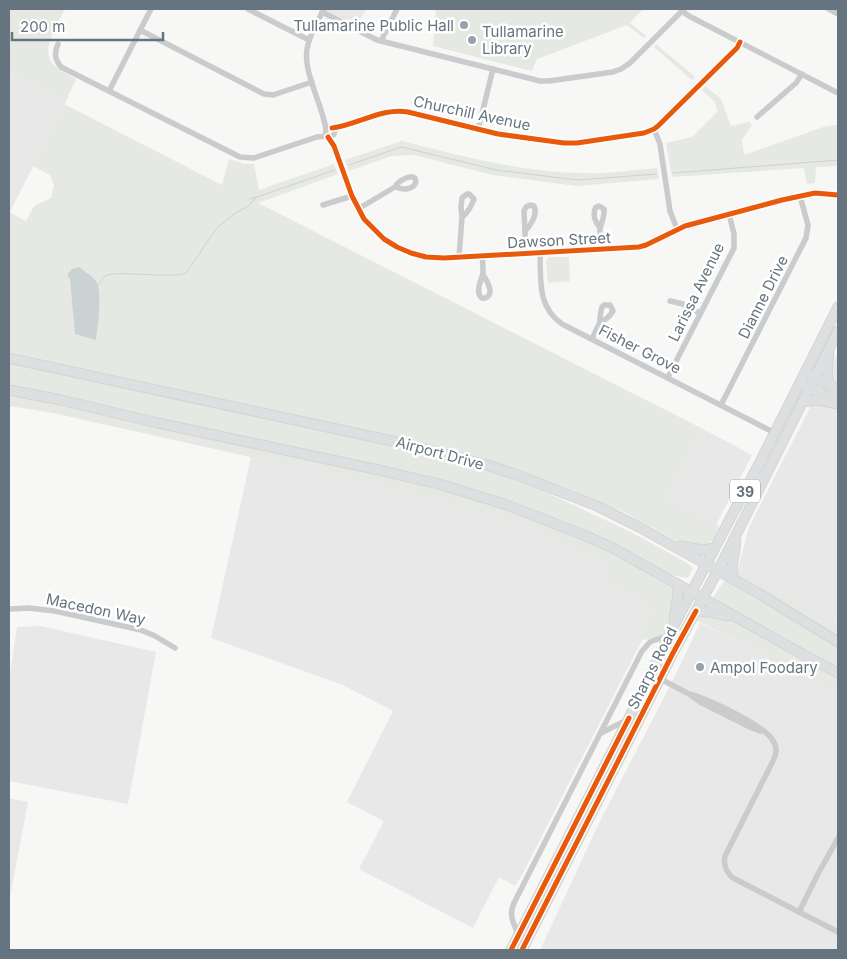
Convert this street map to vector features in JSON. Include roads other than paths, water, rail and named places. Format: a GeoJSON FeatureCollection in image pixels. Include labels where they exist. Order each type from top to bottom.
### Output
{"type":"FeatureCollection","features":[{"type":"Feature","properties":{"kind":"main road","name":"Sharps Road"},"geometry":{"type":"LineString","coordinates":[[511,950],[671,632],[775,433],[838,307]]}},
{"type":"Feature","properties":{"kind":"main road","name":"Sharps Road"},"geometry":{"type":"LineString","coordinates":[[522,950],[660,679],[739,530],[838,331]]}},
{"type":"Feature","properties":{"kind":"main road"},"geometry":{"type":"LineString","coordinates":[[829,348],[827,380],[834,387]]}},
{"type":"Feature","properties":{"kind":"main road","name":"Airport Drive"},"geometry":{"type":"LineString","coordinates":[[9,358],[406,444],[514,474],[614,514],[718,570],[838,642]]}},
{"type":"Feature","properties":{"kind":"main road"},"geometry":{"type":"LineString","coordinates":[[806,372],[834,387]]}},
{"type":"Feature","properties":{"kind":"main road"},"geometry":{"type":"LineString","coordinates":[[801,382],[838,404]]}},
{"type":"Feature","properties":{"kind":"main road","name":"Airport Drive"},"geometry":{"type":"LineString","coordinates":[[9,390],[439,484],[515,508],[613,548],[838,673]]}},
{"type":"Feature","properties":{"kind":"main road"},"geometry":{"type":"LineString","coordinates":[[802,402],[818,400],[838,404]]}},
{"type":"Feature","properties":{"kind":"main road"},"geometry":{"type":"LineString","coordinates":[[733,579],[732,568],[739,530]]}},
{"type":"Feature","properties":{"kind":"main road"},"geometry":{"type":"LineString","coordinates":[[670,544],[703,550],[714,548]]}},
{"type":"Feature","properties":{"kind":"main road"},"geometry":{"type":"LineString","coordinates":[[671,632],[678,584]]}},
{"type":"Feature","properties":{"kind":"main road"},"geometry":{"type":"LineString","coordinates":[[696,611],[710,612],[742,620]]}},
{"type":"Feature","properties":{"kind":"street"},"geometry":{"type":"LineString","coordinates":[[109,91],[151,9]]}},
{"type":"Feature","properties":{"kind":"street"},"geometry":{"type":"LineString","coordinates":[[248,9],[309,40]]}},
{"type":"Feature","properties":{"kind":"street"},"geometry":{"type":"LineString","coordinates":[[381,41],[397,9]]}},
{"type":"Feature","properties":{"kind":"street"},"geometry":{"type":"LineString","coordinates":[[828,9],[838,14]]}},
{"type":"Feature","properties":{"kind":"street"},"geometry":{"type":"LineString","coordinates":[[323,11],[381,41],[545,82],[618,71],[630,63],[683,10],[689,16],[838,93]]}},
{"type":"Feature","properties":{"kind":"street","name":"Dawson Street"},"geometry":{"type":"LineString","coordinates":[[323,11],[309,40],[306,51],[308,70],[352,196],[364,219],[379,234],[397,247],[412,253],[435,258],[638,247],[685,226],[729,214],[815,193],[838,195]]}},
{"type":"Feature","properties":{"kind":"street"},"geometry":{"type":"LineString","coordinates":[[140,30],[264,94],[273,95],[312,82]]}},
{"type":"Feature","properties":{"kind":"street"},"geometry":{"type":"LineString","coordinates":[[677,229],[670,211],[660,144],[654,130],[737,48],[740,42]]}},
{"type":"Feature","properties":{"kind":"street","name":"Churchill Avenue"},"geometry":{"type":"LineString","coordinates":[[58,44],[55,51],[56,58],[61,67],[240,158],[250,159],[258,157],[396,110],[504,135],[571,143],[654,130]]}},
{"type":"Feature","properties":{"kind":"street"},"geometry":{"type":"LineString","coordinates":[[478,130],[493,69]]}},
{"type":"Feature","properties":{"kind":"street"},"geometry":{"type":"LineString","coordinates":[[757,117],[796,83],[802,74]]}},
{"type":"Feature","properties":{"kind":"street"},"geometry":{"type":"LineString","coordinates":[[358,210],[395,187]]}},
{"type":"Feature","properties":{"kind":"street"},"geometry":{"type":"LineString","coordinates":[[323,205],[352,196]]}},
{"type":"Feature","properties":{"kind":"street","name":"Dianne Drive"},"geometry":{"type":"LineString","coordinates":[[722,405],[806,238],[808,225],[800,196]]}},
{"type":"Feature","properties":{"kind":"street","name":"Larissa Avenue"},"geometry":{"type":"LineString","coordinates":[[668,377],[734,248],[734,234],[729,214]]}},
{"type":"Feature","properties":{"kind":"street"},"geometry":{"type":"LineString","coordinates":[[459,257],[462,217]]}},
{"type":"Feature","properties":{"kind":"street"},"geometry":{"type":"LineString","coordinates":[[600,228],[601,250]]}},
{"type":"Feature","properties":{"kind":"street"},"geometry":{"type":"LineString","coordinates":[[526,231],[526,254]]}},
{"type":"Feature","properties":{"kind":"street","name":"Fisher Grove"},"geometry":{"type":"LineString","coordinates":[[540,253],[542,293],[546,307],[556,320],[775,433]]}},
{"type":"Feature","properties":{"kind":"street"},"geometry":{"type":"LineString","coordinates":[[482,256],[483,275]]}},
{"type":"Feature","properties":{"kind":"street"},"geometry":{"type":"LineString","coordinates":[[670,301],[682,304],[700,313]]}},
{"type":"Feature","properties":{"kind":"street"},"geometry":{"type":"LineString","coordinates":[[592,339],[600,322]]}},
{"type":"Feature","properties":{"kind":"street","name":"Macedon Way"},"geometry":{"type":"LineString","coordinates":[[9,609],[28,608],[55,611],[142,630],[160,638],[175,648]]}},
{"type":"Feature","properties":{"kind":"street"},"geometry":{"type":"LineString","coordinates":[[519,936],[511,918],[511,909],[642,651],[650,642],[671,632]]}},
{"type":"Feature","properties":{"kind":"street"},"geometry":{"type":"LineString","coordinates":[[651,674],[754,724],[772,738],[776,751],[775,758],[725,856],[724,865],[733,878],[838,932]]}},
{"type":"Feature","properties":{"kind":"street"},"geometry":{"type":"LineString","coordinates":[[600,734],[629,718]]}},
{"type":"Feature","properties":{"kind":"street"},"geometry":{"type":"LineString","coordinates":[[798,912],[838,838]]}},
{"type":"Feature","properties":{"kind":"waterway"},"geometry":{"type":"LineString","coordinates":[[349,165],[401,147],[496,170],[578,180],[656,174]]}},
{"type":"Feature","properties":{"kind":"waterway"},"geometry":{"type":"LineString","coordinates":[[673,173],[838,160]]}},
{"type":"Feature","properties":{"kind":"waterway"},"geometry":{"type":"LineString","coordinates":[[98,285],[104,277],[110,274],[175,275],[186,273],[217,228],[234,214],[248,206],[257,197],[335,170]]}},
{"type":"Feature","properties":{"kind":"waterway"},"geometry":{"type":"LineString","coordinates":[[250,199],[256,197]]}},
{"type":"Feature","properties":{"kind":"place","name":"Tullamarine Public Hall"},"geometry":{"type":"Point","coordinates":[464,25]}},
{"type":"Feature","properties":{"kind":"place","name":"Tullamarine Library"},"geometry":{"type":"Point","coordinates":[472,40]}},
{"type":"Feature","properties":{"kind":"place","name":"Ampol Foodary"},"geometry":{"type":"Point","coordinates":[700,667]}}]}
